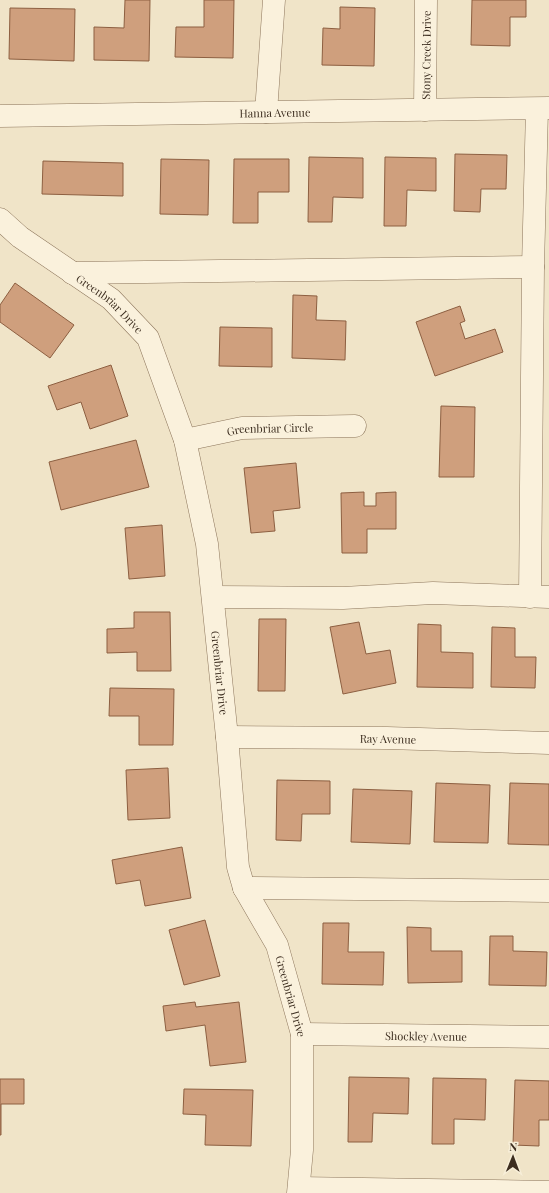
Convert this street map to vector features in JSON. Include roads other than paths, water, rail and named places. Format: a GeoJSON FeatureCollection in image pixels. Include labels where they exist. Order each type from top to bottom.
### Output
{"type":"FeatureCollection","features":[{"type":"Feature","properties":{"kind":"street"},"geometry":{"type":"LineString","coordinates":[[266,112],[274,0]]}},
{"type":"Feature","properties":{"kind":"street","name":"Stony Creek Drive"},"geometry":{"type":"LineString","coordinates":[[425,110],[426,0]]}},
{"type":"Feature","properties":{"kind":"street"},"geometry":{"type":"LineString","coordinates":[[213,597],[342,598],[433,593],[540,597],[533,267],[543,108]]}},
{"type":"Feature","properties":{"kind":"street","name":"Hanna Avenue"},"geometry":{"type":"LineString","coordinates":[[0,116],[543,108]]}},
{"type":"Feature","properties":{"kind":"street","name":"Greenbriar Drive"},"geometry":{"type":"LineString","coordinates":[[0,219],[20,237],[111,299],[148,338],[185,440],[207,544],[227,737],[238,867],[244,888],[277,945],[302,1034],[302,1150],[298,1191]]}},
{"type":"Feature","properties":{"kind":"street"},"geometry":{"type":"LineString","coordinates":[[72,273],[533,267]]}},
{"type":"Feature","properties":{"kind":"street","name":"Greenbriar Circle"},"geometry":{"type":"LineString","coordinates":[[185,440],[242,428],[355,426]]}},
{"type":"Feature","properties":{"kind":"street","name":"Ray Avenue"},"geometry":{"type":"LineString","coordinates":[[227,737],[387,738],[549,743]]}},
{"type":"Feature","properties":{"kind":"street"},"geometry":{"type":"LineString","coordinates":[[244,888],[549,891]]}},
{"type":"Feature","properties":{"kind":"street","name":"Shockley Avenue"},"geometry":{"type":"LineString","coordinates":[[302,1034],[549,1036]]}},
{"type":"Feature","properties":{"kind":"street"},"geometry":{"type":"LineString","coordinates":[[298,1191],[549,1192]]}}]}
